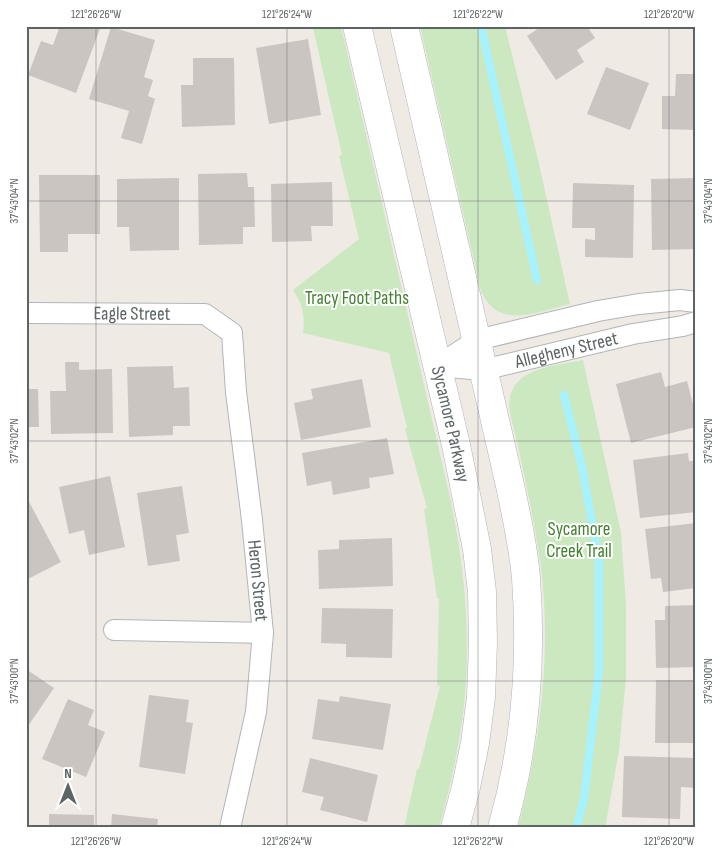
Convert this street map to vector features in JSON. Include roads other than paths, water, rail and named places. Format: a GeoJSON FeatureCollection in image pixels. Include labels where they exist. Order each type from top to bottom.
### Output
{"type":"FeatureCollection","features":[{"type":"Feature","properties":{"kind":"main road","name":"Sycamore Parkway"},"geometry":{"type":"LineString","coordinates":[[356,26],[456,445],[477,549],[482,592],[481,697],[475,743],[455,828]]}},
{"type":"Feature","properties":{"kind":"main road"},"geometry":{"type":"LineString","coordinates":[[404,26],[519,528],[526,578],[526,686],[515,772],[502,828]]}},
{"type":"Feature","properties":{"kind":"street"},"geometry":{"type":"LineString","coordinates":[[437,366],[477,340],[598,311],[638,304],[680,300],[696,302]]}},
{"type":"Feature","properties":{"kind":"street","name":"Eagle Street"},"geometry":{"type":"LineString","coordinates":[[26,313],[205,314],[232,333]]}},
{"type":"Feature","properties":{"kind":"street","name":"Allegheny Street"},"geometry":{"type":"LineString","coordinates":[[437,366],[483,370],[633,334],[696,322]]}},
{"type":"Feature","properties":{"kind":"street","name":"Heron Street"},"geometry":{"type":"LineString","coordinates":[[230,828],[256,712],[263,633],[252,520],[236,392],[232,333]]}},
{"type":"Feature","properties":{"kind":"street"},"geometry":{"type":"LineString","coordinates":[[114,630],[263,633]]}},
{"type":"Feature","properties":{"kind":"waterway"},"geometry":{"type":"LineString","coordinates":[[481,26],[537,280]]}},
{"type":"Feature","properties":{"kind":"waterway"},"geometry":{"type":"LineString","coordinates":[[564,395],[582,467],[599,561],[599,671],[584,799],[576,828]]}},
{"type":"Feature","properties":{"kind":"park label","name":"Tracy Foot Paths"},"geometry":{"type":"Point","coordinates":[357,298]}},
{"type":"Feature","properties":{"kind":"park label","name":"Sycamore Creek Trail"},"geometry":{"type":"Point","coordinates":[579,540]}}]}
